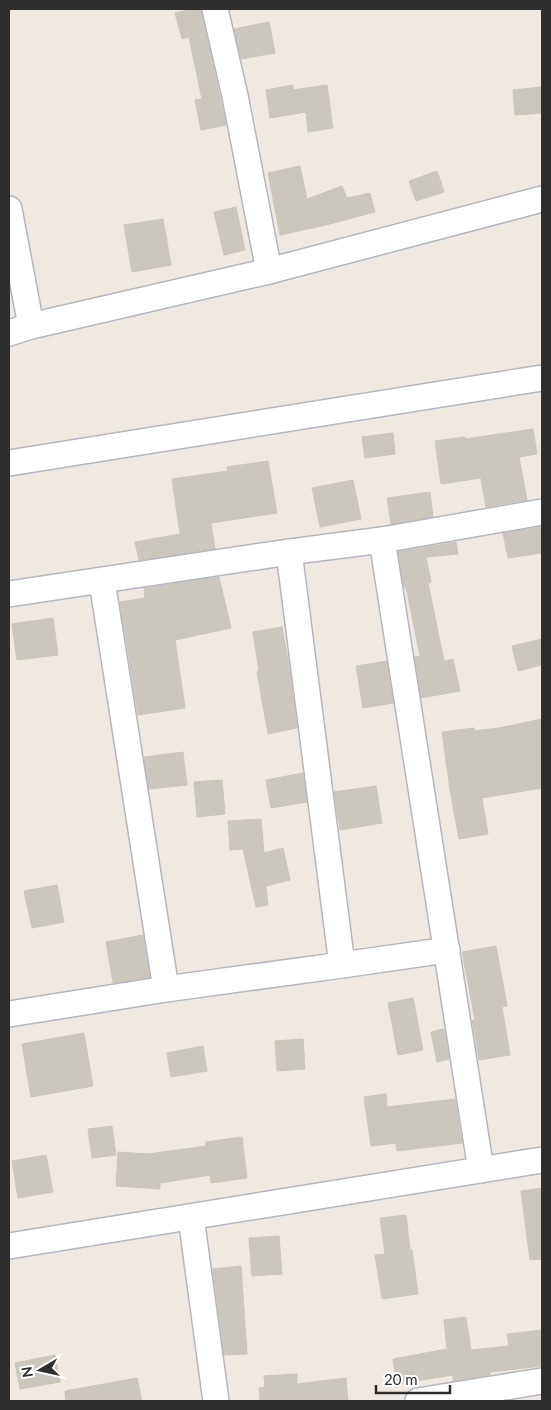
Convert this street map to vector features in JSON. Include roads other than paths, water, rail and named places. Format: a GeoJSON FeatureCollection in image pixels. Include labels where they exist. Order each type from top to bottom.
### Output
{"type":"FeatureCollection","features":[{"type":"Feature","properties":{"kind":"street"},"geometry":{"type":"LineString","coordinates":[[215,9],[235,96],[269,271]]}},
{"type":"Feature","properties":{"kind":"street"},"geometry":{"type":"LineString","coordinates":[[9,209],[20,330],[269,271],[542,199]]}},
{"type":"Feature","properties":{"kind":"street"},"geometry":{"type":"LineString","coordinates":[[9,463],[542,378]]}},
{"type":"Feature","properties":{"kind":"street"},"geometry":{"type":"LineString","coordinates":[[9,594],[382,540],[542,512]]}},
{"type":"Feature","properties":{"kind":"street"},"geometry":{"type":"LineString","coordinates":[[382,540],[481,1170]]}},
{"type":"Feature","properties":{"kind":"street"},"geometry":{"type":"LineString","coordinates":[[289,552],[342,966]]}},
{"type":"Feature","properties":{"kind":"street"},"geometry":{"type":"LineString","coordinates":[[102,581],[166,988]]}},
{"type":"Feature","properties":{"kind":"street"},"geometry":{"type":"LineString","coordinates":[[9,1014],[166,988],[342,966],[447,950]]}},
{"type":"Feature","properties":{"kind":"street"},"geometry":{"type":"LineString","coordinates":[[9,1246],[542,1160]]}},
{"type":"Feature","properties":{"kind":"street"},"geometry":{"type":"LineString","coordinates":[[191,1217],[216,1401]]}},
{"type":"Feature","properties":{"kind":"street"},"geometry":{"type":"LineString","coordinates":[[418,1401],[542,1381]]}}]}
